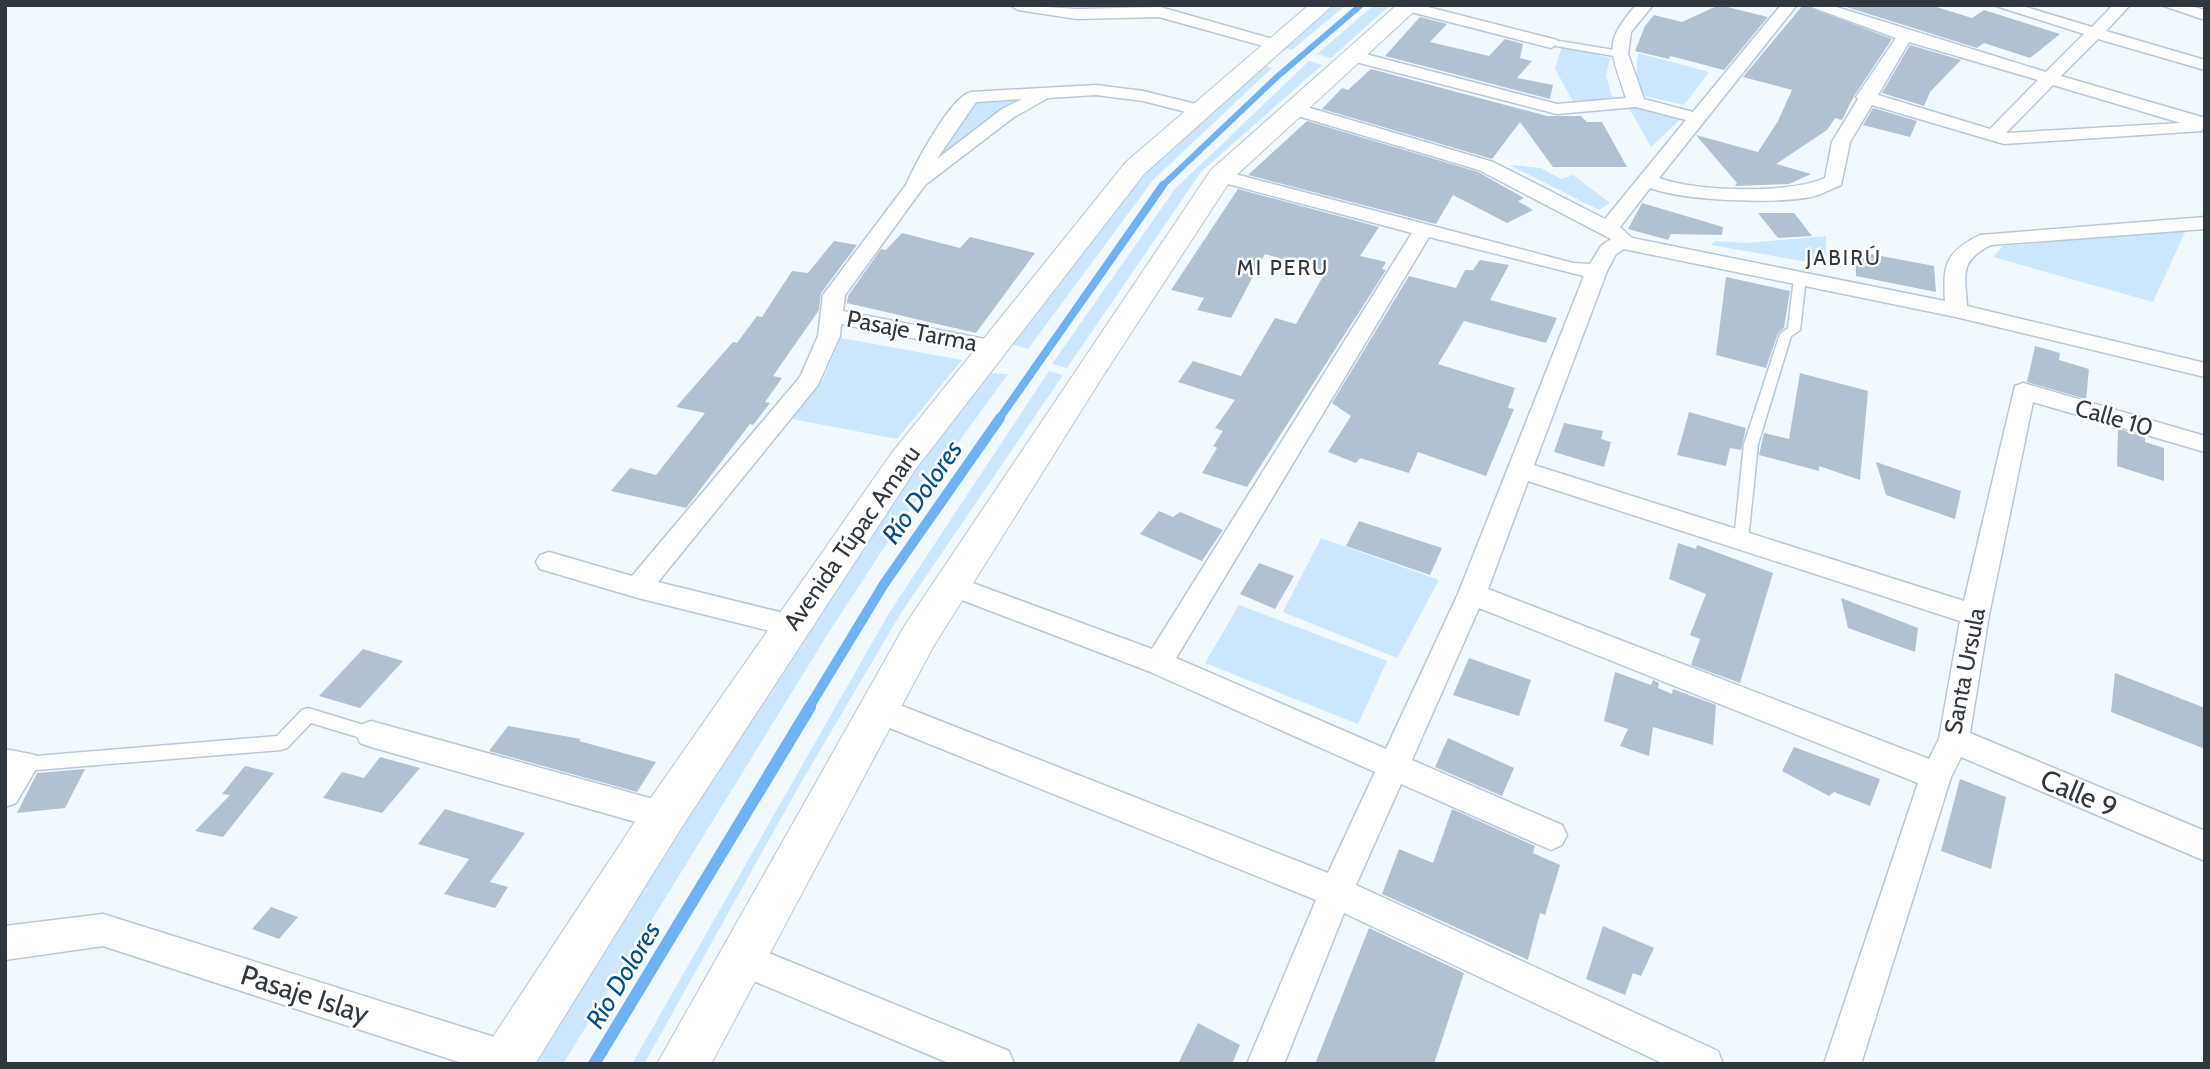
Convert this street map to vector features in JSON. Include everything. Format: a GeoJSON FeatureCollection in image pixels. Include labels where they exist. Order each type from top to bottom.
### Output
{"type":"FeatureCollection","features":[{"type":"Feature","properties":{"kind":"street","name":"Avenida Túpac Amaru"},"geometry":{"type":"LineString","coordinates":[[506,1062],[790,625],[904,461],[992,347],[1135,167],[1322,5]]}},
{"type":"Feature","properties":{"kind":"street"},"geometry":{"type":"LineString","coordinates":[[1624,5],[1644,7]]}},
{"type":"Feature","properties":{"kind":"street"},"geometry":{"type":"LineString","coordinates":[[1265,1064],[1336,892],[1472,594],[1597,271],[1615,235],[1649,181],[1789,5]]}},
{"type":"Feature","properties":{"kind":"street"},"geometry":{"type":"LineString","coordinates":[[1814,5],[1905,36],[2052,77],[2205,125]]}},
{"type":"Feature","properties":{"kind":"street"},"geometry":{"type":"LineString","coordinates":[[2001,5],[2205,65]]}},
{"type":"Feature","properties":{"kind":"street"},"geometry":{"type":"LineString","coordinates":[[1993,136],[2122,5]]}},
{"type":"Feature","properties":{"kind":"street"},"geometry":{"type":"LineString","coordinates":[[2169,5],[2205,15]]}},
{"type":"Feature","properties":{"kind":"street"},"geometry":{"type":"LineString","coordinates":[[683,1064],[876,709],[951,585],[1220,176],[1409,6],[1555,43]]}},
{"type":"Feature","properties":{"kind":"street"},"geometry":{"type":"LineString","coordinates":[[1031,7],[1098,14],[1164,8],[1274,44]]}},
{"type":"Feature","properties":{"kind":"street"},"geometry":{"type":"LineString","coordinates":[[1636,102],[1620,54],[1623,31],[1644,7]]}},
{"type":"Feature","properties":{"kind":"street"},"geometry":{"type":"LineString","coordinates":[[1649,181],[1673,190],[1697,193],[1809,192],[1834,180],[1841,142],[1865,97],[1905,36]]}},
{"type":"Feature","properties":{"kind":"street"},"geometry":{"type":"LineString","coordinates":[[1354,56],[1557,109],[1636,102],[1697,118]]}},
{"type":"Feature","properties":{"kind":"street"},"geometry":{"type":"LineString","coordinates":[[638,588],[810,380],[829,336],[834,295],[915,186],[924,165],[965,102],[971,97],[1115,91],[1198,110]]}},
{"type":"Feature","properties":{"kind":"street"},"geometry":{"type":"LineString","coordinates":[[915,186],[1008,113],[1033,100],[1058,93]]}},
{"type":"Feature","properties":{"kind":"street"},"geometry":{"type":"LineString","coordinates":[[1865,97],[2004,139],[2205,125]]}},
{"type":"Feature","properties":{"kind":"street"},"geometry":{"type":"LineString","coordinates":[[1294,109],[1486,166],[1615,235],[1800,278],[1956,310],[2205,370]]}},
{"type":"Feature","properties":{"kind":"street"},"geometry":{"type":"LineString","coordinates":[[1220,176],[1572,270],[1597,271]]}},
{"type":"Feature","properties":{"kind":"street"},"geometry":{"type":"LineString","coordinates":[[1956,310],[1955,265],[1964,249],[1987,239],[2205,223]]}},
{"type":"Feature","properties":{"kind":"street"},"geometry":{"type":"LineString","coordinates":[[1158,663],[1424,229]]}},
{"type":"Feature","properties":{"kind":"street","name":"Pasaje Tarma"},"geometry":{"type":"LineString","coordinates":[[831,315],[992,347]]}},
{"type":"Feature","properties":{"kind":"street","name":"Calle 10"},"geometry":{"type":"LineString","coordinates":[[2023,391],[2205,444]]}},
{"type":"Feature","properties":{"kind":"street","name":"Santa Ursula"},"geometry":{"type":"LineString","coordinates":[[1842,1064],[1936,776],[1954,740],[1975,615],[2023,391]]}},
{"type":"Feature","properties":{"kind":"street"},"geometry":{"type":"LineString","coordinates":[[1519,469],[1975,615]]}},
{"type":"Feature","properties":{"kind":"street"},"geometry":{"type":"LineString","coordinates":[[549,562],[638,588],[790,625]]}},
{"type":"Feature","properties":{"kind":"street"},"geometry":{"type":"LineString","coordinates":[[951,585],[1158,663],[1551,835]]}},
{"type":"Feature","properties":{"kind":"street"},"geometry":{"type":"LineString","coordinates":[[1472,594],[1936,776]]}},
{"type":"Feature","properties":{"kind":"street"},"geometry":{"type":"LineString","coordinates":[[876,709],[1336,892],[1705,1063]]}},
{"type":"Feature","properties":{"kind":"street"},"geometry":{"type":"LineString","coordinates":[[372,734],[664,816]]}},
{"type":"Feature","properties":{"kind":"street","name":"Calle 9"},"geometry":{"type":"LineString","coordinates":[[1954,740],[2205,846]]}},
{"type":"Feature","properties":{"kind":"street"},"geometry":{"type":"LineString","coordinates":[[5,793],[15,763]]}},
{"type":"Feature","properties":{"kind":"street","name":"Pasaje Islay"},"geometry":{"type":"LineString","coordinates":[[5,943],[103,930],[506,1062]]}},
{"type":"Feature","properties":{"kind":"street"},"geometry":{"type":"LineString","coordinates":[[742,959],[996,1064]]}},
{"type":"Feature","properties":{"kind":"lane"},"geometry":{"type":"LineString","coordinates":[[1555,43],[1620,54]]}},
{"type":"Feature","properties":{"kind":"lane"},"geometry":{"type":"LineString","coordinates":[[1741,540],[1751,444],[1786,334],[1794,330],[1800,278]]}},
{"type":"Feature","properties":{"kind":"lane"},"geometry":{"type":"LineString","coordinates":[[15,763],[281,743],[308,715],[372,734]]}},
{"type":"Feature","properties":{"kind":"shaded area"},"geometry":{"type":"Polygon","coordinates":[[[1335,5],[1346,5],[1292,50],[1286,48],[1335,5]]]}},
{"type":"Feature","properties":{"kind":"shaded area"},"geometry":{"type":"Polygon","coordinates":[[[1374,5],[1390,5],[1331,58],[1317,54],[1374,5]]]}},
{"type":"Feature","properties":{"kind":"shaded area"},"geometry":{"type":"Polygon","coordinates":[[[1562,46],[1610,58],[1606,76],[1613,99],[1573,101],[1555,69],[1562,46]]]}},
{"type":"Feature","properties":{"kind":"shaded area"},"geometry":{"type":"Polygon","coordinates":[[[1638,53],[1709,72],[1684,105],[1644,96],[1636,78],[1638,53]]]}},
{"type":"Feature","properties":{"kind":"shaded area"},"geometry":{"type":"Polygon","coordinates":[[[1309,61],[1322,65],[1201,172],[1067,368],[1052,364],[1175,189],[1309,61]]]}},
{"type":"Feature","properties":{"kind":"shaded area"},"geometry":{"type":"Polygon","coordinates":[[[1265,66],[1272,68],[1153,180],[1028,349],[1011,344],[1140,176],[1251,75],[1265,66]]]}},
{"type":"Feature","properties":{"kind":"shaded area"},"geometry":{"type":"Polygon","coordinates":[[[1016,100],[934,165],[977,101],[1016,100]]]}},
{"type":"Feature","properties":{"kind":"shaded area"},"geometry":{"type":"Polygon","coordinates":[[[1651,107],[1682,118],[1651,147],[1629,108],[1651,107]]]}},
{"type":"Feature","properties":{"kind":"shaded area"},"geometry":{"type":"Polygon","coordinates":[[[1509,165],[1541,168],[1561,179],[1573,175],[1610,203],[1599,210],[1509,165]]]}},
{"type":"Feature","properties":{"kind":"shaded area"},"geometry":{"type":"Polygon","coordinates":[[[2186,230],[2153,302],[1993,257],[2003,246],[2186,230]]]}},
{"type":"Feature","properties":{"kind":"shaded area"},"geometry":{"type":"Polygon","coordinates":[[[1826,236],[1825,265],[1711,245],[1715,241],[1747,243],[1826,236]]]}},
{"type":"Feature","properties":{"kind":"shaded area"},"geometry":{"type":"Polygon","coordinates":[[[841,338],[962,360],[897,439],[792,419],[823,380],[841,338]]]}},
{"type":"Feature","properties":{"kind":"shaded area"},"geometry":{"type":"Polygon","coordinates":[[[1049,371],[1063,375],[901,613],[799,786],[644,1064],[632,1064],[889,613],[1049,371]]]}},
{"type":"Feature","properties":{"kind":"shaded area"},"geometry":{"type":"Polygon","coordinates":[[[986,373],[1008,374],[902,520],[829,632],[563,1064],[529,1064],[882,516],[986,373]]]}},
{"type":"Feature","properties":{"kind":"shaded area"},"geometry":{"type":"Polygon","coordinates":[[[1321,538],[1439,580],[1397,658],[1283,612],[1321,538]]]}},
{"type":"Feature","properties":{"kind":"shaded area"},"geometry":{"type":"Polygon","coordinates":[[[1239,605],[1387,661],[1358,724],[1205,663],[1239,605]]]}},
{"type":"Feature","properties":{"kind":"building"},"geometry":{"type":"Polygon","coordinates":[[[1719,5],[1768,17],[1724,70],[1670,56],[1669,59],[1635,51],[1645,26],[1654,15],[1682,22],[1719,5]]]}},
{"type":"Feature","properties":{"kind":"building"},"geometry":{"type":"Polygon","coordinates":[[[1803,5],[1892,39],[1854,96],[1842,120],[1835,118],[1827,130],[1776,164],[1811,174],[1789,184],[1735,186],[1737,183],[1696,135],[1758,152],[1778,121],[1792,90],[1743,77],[1803,5]]]}},
{"type":"Feature","properties":{"kind":"building"},"geometry":{"type":"Polygon","coordinates":[[[1840,5],[1930,5],[1972,18],[1984,10],[2060,34],[2030,58],[1984,43],[1977,48],[1840,5]]]}},
{"type":"Feature","properties":{"kind":"building"},"geometry":{"type":"Polygon","coordinates":[[[1420,17],[1447,24],[1430,42],[1489,56],[1505,39],[1523,44],[1520,58],[1532,61],[1517,78],[1553,85],[1550,99],[1385,56],[1420,17]]]}},
{"type":"Feature","properties":{"kind":"building"},"geometry":{"type":"Polygon","coordinates":[[[1910,45],[1961,60],[1930,92],[1924,106],[1882,93],[1910,45]]]}},
{"type":"Feature","properties":{"kind":"building"},"geometry":{"type":"Polygon","coordinates":[[[1371,69],[1547,116],[1581,116],[1587,122],[1602,122],[1627,167],[1553,167],[1520,122],[1492,159],[1322,109],[1342,88],[1348,90],[1371,69]]]}},
{"type":"Feature","properties":{"kind":"building"},"geometry":{"type":"Polygon","coordinates":[[[1873,108],[1917,121],[1910,137],[1863,125],[1873,108]]]}},
{"type":"Feature","properties":{"kind":"building"},"geometry":{"type":"Polygon","coordinates":[[[1307,121],[1478,172],[1524,198],[1518,201],[1533,210],[1507,223],[1453,195],[1436,224],[1248,175],[1307,121]]]}},
{"type":"Feature","properties":{"kind":"building"},"geometry":{"type":"Polygon","coordinates":[[[1238,189],[1379,227],[1360,256],[1386,262],[1382,269],[1386,270],[1247,487],[1202,473],[1217,448],[1213,446],[1223,431],[1215,428],[1235,400],[1178,382],[1193,361],[1241,376],[1275,318],[1296,324],[1326,271],[1265,254],[1231,318],[1197,310],[1204,298],[1171,290],[1238,189]]]}},
{"type":"Feature","properties":{"kind":"building"},"geometry":{"type":"Polygon","coordinates":[[[1642,203],[1723,227],[1722,235],[1671,234],[1668,240],[1628,229],[1642,203]]]}},
{"type":"Feature","properties":{"kind":"building"},"geometry":{"type":"Polygon","coordinates":[[[1758,213],[1794,213],[1812,236],[1778,238],[1758,213]]]}},
{"type":"Feature","properties":{"kind":"building"},"geometry":{"type":"Polygon","coordinates":[[[902,233],[960,248],[970,237],[1035,253],[976,333],[847,303],[848,296],[881,249],[886,250],[902,233]]]}},
{"type":"Feature","properties":{"kind":"building"},"geometry":{"type":"Polygon","coordinates":[[[834,241],[857,245],[821,293],[819,310],[773,376],[782,378],[765,402],[770,403],[753,425],[750,424],[686,508],[611,491],[630,468],[656,475],[705,413],[676,407],[733,342],[737,343],[757,316],[762,317],[792,271],[808,273],[834,241]]]}},
{"type":"Feature","properties":{"kind":"building"},"geometry":{"type":"Polygon","coordinates":[[[1855,251],[1934,266],[1936,292],[1856,276],[1855,251]]]}},
{"type":"Feature","properties":{"kind":"building"},"geometry":{"type":"Polygon","coordinates":[[[1480,260],[1509,265],[1490,300],[1557,318],[1546,343],[1464,321],[1438,364],[1515,388],[1508,408],[1514,409],[1486,476],[1418,452],[1409,473],[1360,458],[1356,463],[1328,452],[1351,416],[1332,403],[1409,276],[1456,288],[1465,270],[1473,270],[1480,260]]]}},
{"type":"Feature","properties":{"kind":"building"},"geometry":{"type":"Polygon","coordinates":[[[1726,277],[1790,291],[1784,328],[1778,333],[1766,368],[1716,355],[1726,277]]]}},
{"type":"Feature","properties":{"kind":"building"},"geometry":{"type":"Polygon","coordinates":[[[2035,346],[2060,353],[2059,360],[2089,369],[2086,399],[2027,382],[2035,346]]]}},
{"type":"Feature","properties":{"kind":"building"},"geometry":{"type":"Polygon","coordinates":[[[1800,373],[1868,391],[1860,480],[1819,466],[1819,471],[1759,455],[1764,433],[1789,439],[1800,373]]]}},
{"type":"Feature","properties":{"kind":"building"},"geometry":{"type":"Polygon","coordinates":[[[1689,412],[1746,428],[1741,450],[1730,448],[1726,466],[1677,455],[1689,412]]]}},
{"type":"Feature","properties":{"kind":"building"},"geometry":{"type":"Polygon","coordinates":[[[1564,423],[1603,431],[1601,439],[1611,442],[1604,467],[1554,452],[1564,423]]]}},
{"type":"Feature","properties":{"kind":"building"},"geometry":{"type":"Polygon","coordinates":[[[2118,429],[2145,437],[2145,442],[2164,448],[2164,481],[2117,466],[2118,429]]]}},
{"type":"Feature","properties":{"kind":"building"},"geometry":{"type":"Polygon","coordinates":[[[1876,462],[1961,491],[1955,519],[1886,495],[1876,462]]]}},
{"type":"Feature","properties":{"kind":"building"},"geometry":{"type":"Polygon","coordinates":[[[1159,511],[1173,517],[1180,512],[1223,530],[1202,561],[1140,534],[1159,511]]]}},
{"type":"Feature","properties":{"kind":"building"},"geometry":{"type":"Polygon","coordinates":[[[1359,521],[1442,548],[1430,575],[1346,546],[1359,521]]]}},
{"type":"Feature","properties":{"kind":"building"},"geometry":{"type":"Polygon","coordinates":[[[1678,543],[1696,549],[1697,545],[1773,573],[1740,683],[1691,665],[1700,639],[1690,635],[1706,594],[1669,579],[1678,543]]]}},
{"type":"Feature","properties":{"kind":"building"},"geometry":{"type":"Polygon","coordinates":[[[1259,563],[1294,576],[1275,609],[1240,594],[1259,563]]]}},
{"type":"Feature","properties":{"kind":"building"},"geometry":{"type":"Polygon","coordinates":[[[1841,598],[1918,628],[1915,652],[1848,628],[1841,598]]]}},
{"type":"Feature","properties":{"kind":"building"},"geometry":{"type":"Polygon","coordinates":[[[363,649],[403,661],[360,708],[319,696],[363,649]]]}},
{"type":"Feature","properties":{"kind":"building"},"geometry":{"type":"Polygon","coordinates":[[[1469,658],[1531,680],[1519,716],[1453,695],[1469,658]]]}},
{"type":"Feature","properties":{"kind":"building"},"geometry":{"type":"Polygon","coordinates":[[[1615,672],[1651,685],[1653,680],[1659,683],[1658,688],[1672,694],[1673,689],[1716,705],[1713,745],[1653,727],[1649,756],[1620,746],[1628,729],[1604,721],[1615,672]]]}},
{"type":"Feature","properties":{"kind":"building"},"geometry":{"type":"Polygon","coordinates":[[[2115,673],[2205,708],[2205,749],[2111,712],[2115,673]]]}},
{"type":"Feature","properties":{"kind":"building"},"geometry":{"type":"Polygon","coordinates":[[[508,726],[581,739],[579,741],[656,762],[637,792],[489,751],[508,726]]]}},
{"type":"Feature","properties":{"kind":"building"},"geometry":{"type":"Polygon","coordinates":[[[1448,738],[1514,768],[1502,796],[1435,767],[1448,738]]]}},
{"type":"Feature","properties":{"kind":"building"},"geometry":{"type":"Polygon","coordinates":[[[1794,747],[1880,779],[1870,806],[1834,792],[1829,796],[1782,771],[1794,747]]]}},
{"type":"Feature","properties":{"kind":"building"},"geometry":{"type":"Polygon","coordinates":[[[380,757],[420,768],[382,813],[323,798],[342,772],[364,778],[380,757]]]}},
{"type":"Feature","properties":{"kind":"building"},"geometry":{"type":"Polygon","coordinates":[[[245,766],[274,773],[223,837],[195,831],[230,795],[222,794],[245,766]]]}},
{"type":"Feature","properties":{"kind":"building"},"geometry":{"type":"Polygon","coordinates":[[[85,769],[65,808],[17,813],[37,773],[85,769]]]}},
{"type":"Feature","properties":{"kind":"building"},"geometry":{"type":"Polygon","coordinates":[[[1960,779],[2006,797],[1991,869],[1941,851],[1960,779]]]}},
{"type":"Feature","properties":{"kind":"building"},"geometry":{"type":"Polygon","coordinates":[[[445,809],[525,833],[490,882],[508,887],[495,908],[444,894],[469,859],[418,844],[445,809]]]}},
{"type":"Feature","properties":{"kind":"building"},"geometry":{"type":"Polygon","coordinates":[[[1452,809],[1535,846],[1533,853],[1560,865],[1545,915],[1540,913],[1528,960],[1382,894],[1399,849],[1433,863],[1452,809]]]}},
{"type":"Feature","properties":{"kind":"building"},"geometry":{"type":"Polygon","coordinates":[[[271,907],[298,917],[279,939],[252,929],[271,907]]]}},
{"type":"Feature","properties":{"kind":"building"},"geometry":{"type":"Polygon","coordinates":[[[1603,926],[1654,948],[1641,976],[1633,973],[1625,995],[1586,979],[1603,926]]]}},
{"type":"Feature","properties":{"kind":"building"},"geometry":{"type":"Polygon","coordinates":[[[1369,928],[1464,973],[1434,1064],[1315,1064],[1369,928]]]}},
{"type":"Feature","properties":{"kind":"building"},"geometry":{"type":"Polygon","coordinates":[[[1198,1023],[1240,1045],[1232,1064],[1178,1064],[1198,1023]]]}},
{"type":"Feature","properties":{"kind":"waterway","name":"Río Dolores"},"geometry":{"type":"LineString","coordinates":[[1163,185],[1278,76],[1361,5]]}},
{"type":"Feature","properties":{"kind":"waterway","name":"Río Dolores"},"geometry":{"type":"LineString","coordinates":[[999,419],[1163,185]]}},
{"type":"Feature","properties":{"kind":"waterway","name":"Río Dolores"},"geometry":{"type":"LineString","coordinates":[[808,709],[884,584],[1000,418]]}},
{"type":"Feature","properties":{"kind":"waterway","name":"Río Dolores"},"geometry":{"type":"LineString","coordinates":[[594,1064],[810,707]]}},
{"type":"Feature","properties":{"kind":"district","name":"JABIRÚ"},"geometry":{"type":"Point","coordinates":[1844,258]}},
{"type":"Feature","properties":{"kind":"district","name":"MI PERU"},"geometry":{"type":"Point","coordinates":[1283,268]}}]}
